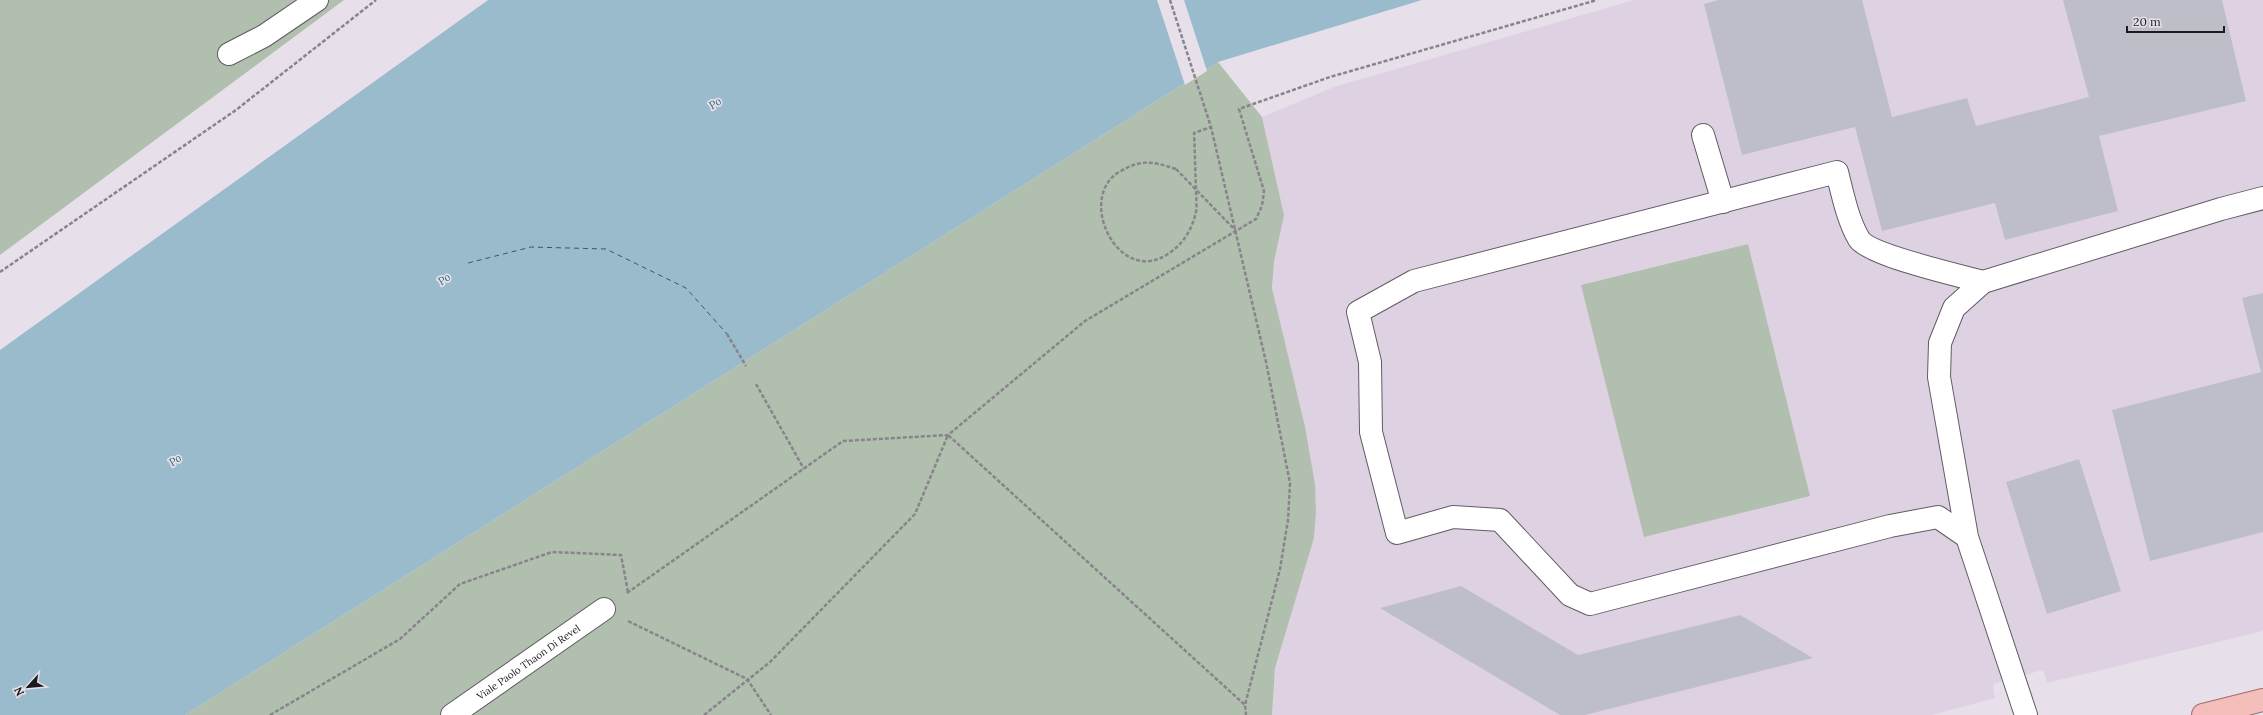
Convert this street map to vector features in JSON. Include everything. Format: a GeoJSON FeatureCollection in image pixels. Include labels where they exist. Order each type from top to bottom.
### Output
{"type":"FeatureCollection","features":[{"type":"Feature","properties":{"kind":"main road"},"geometry":{"type":"LineString","coordinates":[[2203,715],[2263,700]]}},
{"type":"Feature","properties":{"kind":"street"},"geometry":{"type":"LineString","coordinates":[[229,54],[264,36],[318,0]]}},
{"type":"Feature","properties":{"kind":"street"},"geometry":{"type":"LineString","coordinates":[[1703,135],[1723,202]]}},
{"type":"Feature","properties":{"kind":"street"},"geometry":{"type":"LineString","coordinates":[[1967,537],[1938,517],[1890,526],[1590,604],[1570,595],[1500,520],[1453,517],[1397,533],[1371,432],[1370,362],[1358,312],[1414,281],[1837,172],[1844,199],[1859,240],[1886,255],[1983,282]]}},
{"type":"Feature","properties":{"kind":"street"},"geometry":{"type":"LineString","coordinates":[[2026,715],[1967,537],[1939,377],[1940,343],[1954,308],[1983,282],[2221,208],[2263,198]]}},
{"type":"Feature","properties":{"kind":"street","name":"Viale Paolo Thaon Di Revel"},"geometry":{"type":"LineString","coordinates":[[452,715],[604,609]]}},
{"type":"Feature","properties":{"kind":"path"},"geometry":{"type":"LineString","coordinates":[[0,272],[236,110],[376,0]]}},
{"type":"Feature","properties":{"kind":"path"},"geometry":{"type":"LineString","coordinates":[[1170,0],[1212,127],[1290,483],[1288,520],[1280,569],[1245,704],[1246,715]]}},
{"type":"Feature","properties":{"kind":"path"},"geometry":{"type":"LineString","coordinates":[[704,715],[770,662],[915,514],[948,435],[1085,321],[1256,219],[1262,206],[1264,191],[1239,109],[1330,77],[1597,0]]}},
{"type":"Feature","properties":{"kind":"path"},"geometry":{"type":"LineString","coordinates":[[1212,127],[1194,134],[1196,210],[1191,227],[1183,241],[1162,257],[1150,262],[1136,261],[1122,252],[1112,242],[1106,232],[1102,204],[1105,186],[1114,175],[1132,164],[1153,161],[1176,169],[1236,232]]}},
{"type":"Feature","properties":{"kind":"path"},"geometry":{"type":"LineString","coordinates":[[727,334],[746,366]]}},
{"type":"Feature","properties":{"kind":"path"},"geometry":{"type":"LineString","coordinates":[[756,384],[804,469]]}},
{"type":"Feature","properties":{"kind":"path"},"geometry":{"type":"LineString","coordinates":[[770,715],[747,679],[604,609],[843,441],[948,435],[1245,704]]}},
{"type":"Feature","properties":{"kind":"path"},"geometry":{"type":"LineString","coordinates":[[270,715],[400,639],[460,584],[552,552],[621,555],[628,592]]}},
{"type":"Feature","properties":{"kind":"shaded area"},"geometry":{"type":"Polygon","coordinates":[[[1634,0],[2263,0],[2263,631],[2047,683],[2043,670],[1993,684],[1995,698],[1932,715],[1272,715],[1275,668],[1314,538],[1316,512],[1315,484],[1272,288],[1274,262],[1284,215],[1262,117],[1334,87],[1634,0]]]}},
{"type":"Feature","properties":{"kind":"green space"},"geometry":{"type":"Polygon","coordinates":[[[0,0],[344,0],[0,255],[0,0]]]}},
{"type":"Feature","properties":{"kind":"green space"},"geometry":{"type":"Polygon","coordinates":[[[1218,62],[1262,117],[1284,215],[1274,262],[1272,288],[1305,427],[1315,484],[1316,512],[1314,538],[1275,668],[1272,715],[185,715],[1218,62]]]}},
{"type":"Feature","properties":{"kind":"green space"},"geometry":{"type":"Polygon","coordinates":[[[1748,244],[1810,496],[1644,537],[1581,285],[1748,244]]]}},
{"type":"Feature","properties":{"kind":"water","name":"Po"},"geometry":{"type":"Polygon","coordinates":[[[488,0],[1422,0],[1218,62],[185,715],[0,715],[0,350],[488,0]]]}},
{"type":"Feature","properties":{"kind":"pier"},"geometry":{"type":"Polygon","coordinates":[[[1157,0],[1184,0],[1207,71],[1185,85],[1157,0]]]}},
{"type":"Feature","properties":{"kind":"building"},"geometry":{"type":"Polygon","coordinates":[[[1718,0],[1862,0],[1892,117],[1967,98],[1976,126],[2089,97],[2063,0],[2222,0],[2246,101],[2099,136],[2118,211],[2005,240],[1995,203],[1882,231],[1855,127],[1742,155],[1704,4],[1718,0]]]}},
{"type":"Feature","properties":{"kind":"building"},"geometry":{"type":"Polygon","coordinates":[[[2263,293],[2263,532],[2150,561],[2112,410],[2261,372],[2242,298],[2263,293]]]}},
{"type":"Feature","properties":{"kind":"building"},"geometry":{"type":"Polygon","coordinates":[[[2079,459],[2121,591],[2047,614],[2006,482],[2079,459]]]}},
{"type":"Feature","properties":{"kind":"building"},"geometry":{"type":"Polygon","coordinates":[[[1461,586],[1578,655],[1740,615],[1813,658],[1585,715],[1560,715],[1380,608],[1461,586]]]}},
{"type":"Feature","properties":{"kind":"ferry route"},"geometry":{"type":"LineString","coordinates":[[468,263],[531,247],[606,249],[686,288],[727,334]]}}]}
